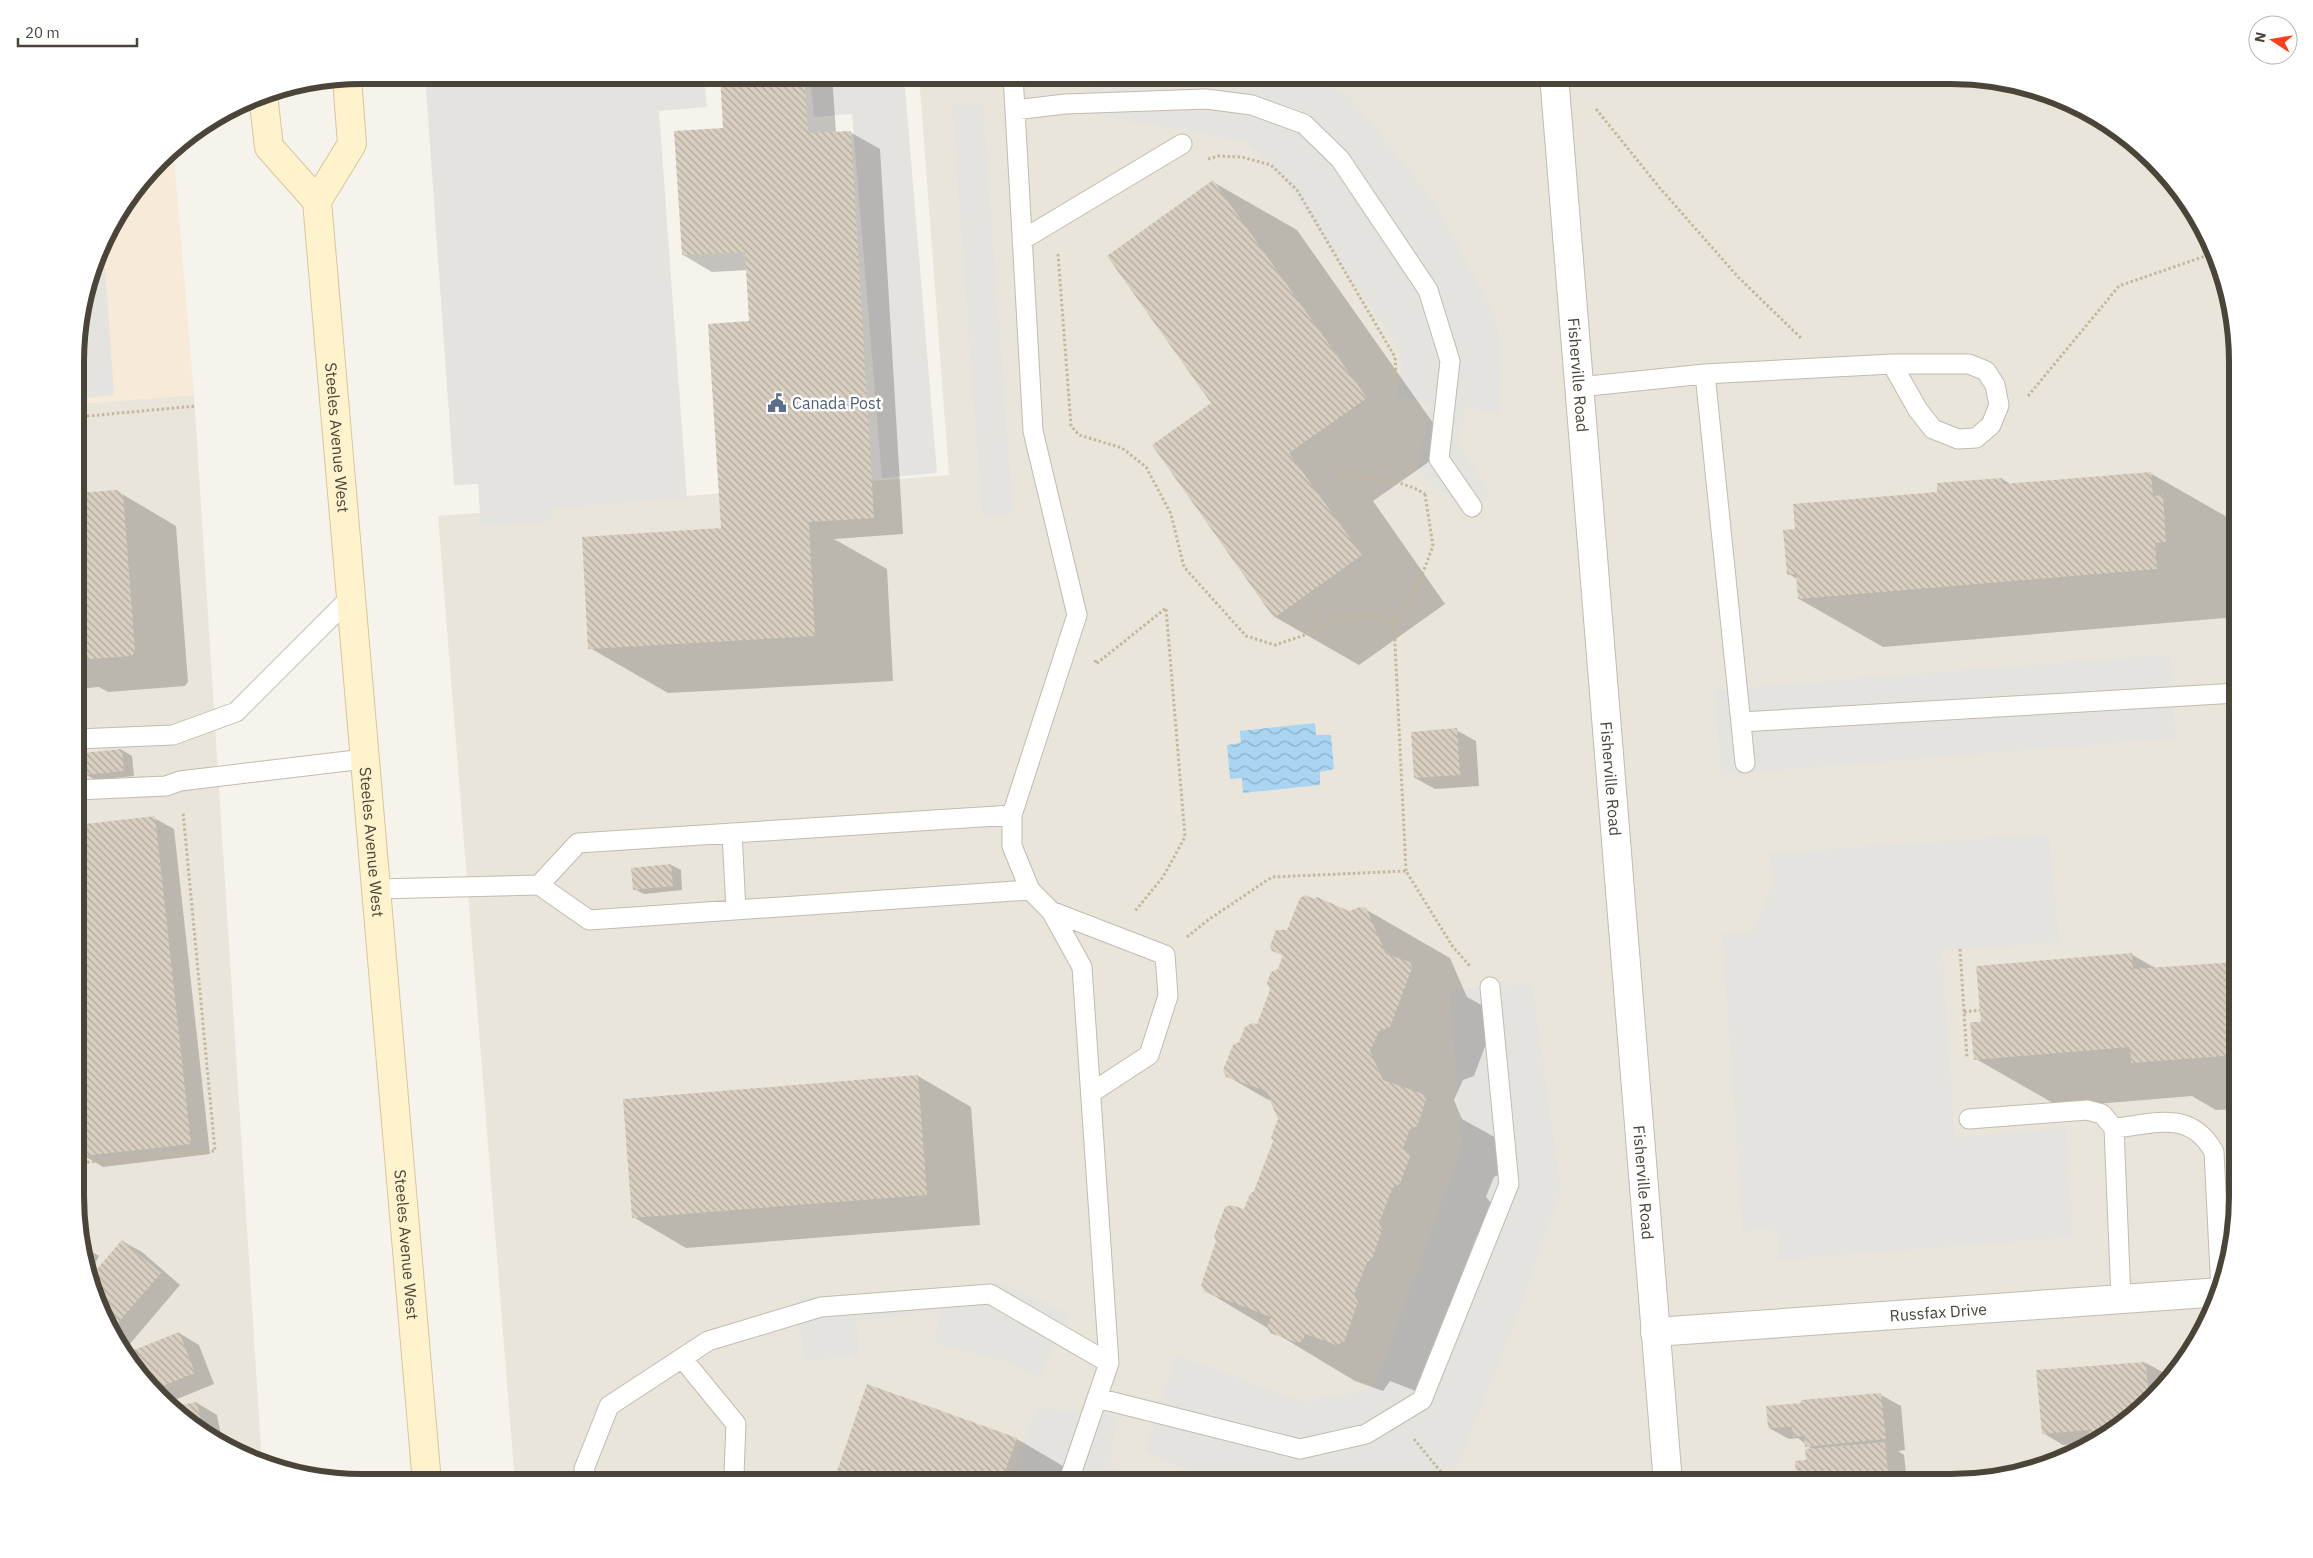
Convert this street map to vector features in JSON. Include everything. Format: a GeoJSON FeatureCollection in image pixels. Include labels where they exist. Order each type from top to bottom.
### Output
{"type":"FeatureCollection","features":[{"type":"Feature","properties":{"kind":"main road"},"geometry":{"type":"LineString","coordinates":[[264,102],[269,146],[316,201],[352,144],[347,84]]}},
{"type":"Feature","properties":{"kind":"main road","name":"Steeles Avenue West"},"geometry":{"type":"LineString","coordinates":[[316,201],[425,1474]]}},
{"type":"Feature","properties":{"kind":"street","name":"Fisherville Road"},"geometry":{"type":"LineString","coordinates":[[1555,84],[1667,1474]]}},
{"type":"Feature","properties":{"kind":"street","name":"Russfax Drive"},"geometry":{"type":"LineString","coordinates":[[1655,1332],[2212,1293]]}},
{"type":"Feature","properties":{"kind":"lane"},"geometry":{"type":"LineString","coordinates":[[1014,84],[1033,430],[1077,615],[1012,815],[1012,846],[1030,890],[1051,911],[1082,966],[1110,1363],[1071,1474]]}},
{"type":"Feature","properties":{"kind":"lane"},"geometry":{"type":"LineString","coordinates":[[1015,110],[1065,104],[1206,99],[1252,105],[1304,124],[1340,159],[1428,290],[1450,360],[1439,460],[1472,507]]}},
{"type":"Feature","properties":{"kind":"lane"},"geometry":{"type":"LineString","coordinates":[[1022,240],[1182,144]]}},
{"type":"Feature","properties":{"kind":"lane"},"geometry":{"type":"LineString","coordinates":[[1579,387],[1705,374],[1892,364],[1970,364],[1986,371],[1995,385],[1999,405],[1991,424],[1976,438],[1958,439],[1933,429],[1918,410],[1892,364]]}},
{"type":"Feature","properties":{"kind":"lane"},"geometry":{"type":"LineString","coordinates":[[1705,374],[1745,763]]}},
{"type":"Feature","properties":{"kind":"lane"},"geometry":{"type":"LineString","coordinates":[[84,739],[173,735],[236,712],[351,598]]}},
{"type":"Feature","properties":{"kind":"lane"},"geometry":{"type":"LineString","coordinates":[[1741,722],[2229,693]]}},
{"type":"Feature","properties":{"kind":"lane"},"geometry":{"type":"LineString","coordinates":[[84,790],[166,786],[180,781],[364,759]]}},
{"type":"Feature","properties":{"kind":"lane"},"geometry":{"type":"LineString","coordinates":[[539,885],[578,843],[1012,815]]}},
{"type":"Feature","properties":{"kind":"lane"},"geometry":{"type":"LineString","coordinates":[[732,833],[736,910]]}},
{"type":"Feature","properties":{"kind":"lane"},"geometry":{"type":"LineString","coordinates":[[376,889],[539,885],[589,920],[1030,890]]}},
{"type":"Feature","properties":{"kind":"lane"},"geometry":{"type":"LineString","coordinates":[[1051,911],[1165,955],[1168,996],[1149,1055],[1091,1093]]}},
{"type":"Feature","properties":{"kind":"lane"},"geometry":{"type":"LineString","coordinates":[[1097,1398],[1300,1449],[1366,1434],[1422,1400],[1509,1184],[1490,987]]}},
{"type":"Feature","properties":{"kind":"lane"},"geometry":{"type":"LineString","coordinates":[[1969,1119],[2087,1110],[2102,1114],[2114,1128],[2121,1299]]}},
{"type":"Feature","properties":{"kind":"lane"},"geometry":{"type":"LineString","coordinates":[[2114,1128],[2175,1122],[2192,1126],[2206,1138],[2214,1152],[2223,1253]]}},
{"type":"Feature","properties":{"kind":"lane"},"geometry":{"type":"LineString","coordinates":[[586,1474],[584,1469],[609,1406],[708,1341],[821,1307],[990,1294],[1110,1363]]}},
{"type":"Feature","properties":{"kind":"lane"},"geometry":{"type":"LineString","coordinates":[[682,1358],[736,1424],[734,1474]]}},
{"type":"Feature","properties":{"kind":"path"},"geometry":{"type":"LineString","coordinates":[[1596,109],[1659,187],[1738,277],[1832,368]]}},
{"type":"Feature","properties":{"kind":"path"},"geometry":{"type":"LineString","coordinates":[[1203,161],[1218,156],[1242,157],[1271,165],[1297,190],[1395,357],[1396,372],[1392,385]]}},
{"type":"Feature","properties":{"kind":"path"},"geometry":{"type":"LineString","coordinates":[[1058,249],[1071,426],[1079,436],[1122,448],[1146,467],[1171,514],[1184,567],[1246,636],[1275,644],[1320,630],[1340,619],[1378,616],[1394,624]]}},
{"type":"Feature","properties":{"kind":"path"},"geometry":{"type":"LineString","coordinates":[[1991,424],[2010,418],[2119,286],[2208,255]]}},
{"type":"Feature","properties":{"kind":"path"},"geometry":{"type":"LineString","coordinates":[[84,416],[196,406]]}},
{"type":"Feature","properties":{"kind":"path"},"geometry":{"type":"LineString","coordinates":[[1439,460],[1425,494],[1432,546],[1416,591],[1394,624],[1406,871],[1453,947],[1490,987]]}},
{"type":"Feature","properties":{"kind":"path"},"geometry":{"type":"LineString","coordinates":[[1336,477],[1377,479],[1412,486],[1425,494]]}},
{"type":"Feature","properties":{"kind":"path"},"geometry":{"type":"LineString","coordinates":[[1309,603],[1320,630]]}},
{"type":"Feature","properties":{"kind":"path"},"geometry":{"type":"LineString","coordinates":[[1077,615],[1096,664],[1166,608],[1185,837],[1163,878],[1135,911],[1122,939]]}},
{"type":"Feature","properties":{"kind":"path"},"geometry":{"type":"LineString","coordinates":[[84,1162],[215,1151],[180,781]]}},
{"type":"Feature","properties":{"kind":"path"},"geometry":{"type":"LineString","coordinates":[[1165,955],[1208,920],[1272,877],[1406,871]]}},
{"type":"Feature","properties":{"kind":"path"},"geometry":{"type":"LineString","coordinates":[[1960,949],[1967,1058]]}},
{"type":"Feature","properties":{"kind":"path"},"geometry":{"type":"LineString","coordinates":[[1964,1012],[1980,1010]]}},
{"type":"Feature","properties":{"kind":"path"},"geometry":{"type":"LineString","coordinates":[[1396,1417],[1443,1474]]}},
{"type":"Feature","properties":{"kind":"shaded area"},"geometry":{"type":"Polygon","coordinates":[[[426,84],[705,84],[707,107],[659,111],[687,498],[553,508],[553,521],[481,526],[478,484],[454,485],[426,84]]]}},
{"type":"Feature","properties":{"kind":"shaded area"},"geometry":{"type":"Polygon","coordinates":[[[811,84],[905,84],[937,473],[882,478],[852,114],[814,117],[811,84]]]}},
{"type":"Feature","properties":{"kind":"shaded area"},"geometry":{"type":"Polygon","coordinates":[[[920,84],[1969,84],[2023,93],[2058,105],[2090,121],[2120,141],[2160,178],[2182,207],[2201,239],[2220,290],[2229,344],[2229,1214],[2220,1268],[2208,1303],[2192,1335],[2172,1365],[2135,1405],[2106,1427],[2074,1446],[2023,1465],[1969,1474],[514,1474],[438,516],[949,475],[920,84]]]}},
{"type":"Feature","properties":{"kind":"shaded area"},"geometry":{"type":"Polygon","coordinates":[[[1085,84],[1324,84],[1351,98],[1435,202],[1495,315],[1501,348],[1499,414],[1466,406],[1458,442],[1491,495],[1468,514],[1417,471],[1431,403],[1397,397],[1402,365],[1399,349],[1279,174],[1246,141],[1086,114],[1085,84]]]}},
{"type":"Feature","properties":{"kind":"shaded area"},"geometry":{"type":"Polygon","coordinates":[[[983,103],[1013,514],[982,516],[952,105],[983,103]]]}},
{"type":"Feature","properties":{"kind":"shaded area"},"geometry":{"type":"Polygon","coordinates":[[[174,157],[194,395],[84,403],[84,344],[86,326],[93,290],[105,255],[131,207],[153,178],[174,157]]]}},
{"type":"Feature","properties":{"kind":"shaded area"},"geometry":{"type":"Polygon","coordinates":[[[104,257],[114,395],[84,398],[84,344],[86,326],[93,290],[104,257]]]}},
{"type":"Feature","properties":{"kind":"shaded area"},"geometry":{"type":"Polygon","coordinates":[[[194,395],[261,1455],[239,1446],[207,1427],[178,1405],[153,1380],[131,1351],[112,1319],[93,1268],[89,1250],[84,1214],[84,403],[194,395]]]}},
{"type":"Feature","properties":{"kind":"shaded area"},"geometry":{"type":"Polygon","coordinates":[[[2170,654],[2176,738],[1721,775],[1714,690],[2170,654]]]}},
{"type":"Feature","properties":{"kind":"shaded area"},"geometry":{"type":"Polygon","coordinates":[[[2049,834],[2059,942],[1942,951],[1955,1137],[2066,1127],[2073,1237],[1778,1260],[1779,1236],[1770,1229],[1743,1232],[1722,934],[1752,933],[1772,885],[1770,853],[2049,834]]]}},
{"type":"Feature","properties":{"kind":"shaded area"},"geometry":{"type":"Polygon","coordinates":[[[1532,983],[1561,1190],[1521,1307],[1459,1463],[1435,1474],[1199,1474],[1145,1452],[1176,1355],[1303,1402],[1373,1388],[1462,1146],[1449,991],[1532,983]]]}},
{"type":"Feature","properties":{"kind":"shaded area"},"geometry":{"type":"Polygon","coordinates":[[[1004,1283],[1068,1314],[1040,1377],[1012,1363],[935,1344],[940,1310],[857,1321],[859,1357],[804,1360],[797,1298],[1004,1283]]]}},
{"type":"Feature","properties":{"kind":"shaded area"},"geometry":{"type":"Polygon","coordinates":[[[1036,1407],[1117,1416],[1110,1467],[1140,1474],[1012,1474],[1036,1407]]]}},
{"type":"Feature","properties":{"kind":"water"},"geometry":{"type":"Polygon","coordinates":[[[1315,723],[1316,735],[1331,735],[1334,769],[1320,772],[1320,785],[1243,793],[1242,778],[1230,779],[1227,745],[1241,743],[1240,731],[1315,723]]]}},
{"type":"Feature","properties":{"kind":"building"},"geometry":{"type":"Polygon","coordinates":[[[721,84],[805,84],[808,133],[851,131],[874,518],[809,522],[815,636],[588,649],[582,537],[721,528],[708,324],[749,321],[745,252],[682,255],[674,131],[723,128],[721,84]]]}},
{"type":"Feature","properties":{"kind":"building"},"geometry":{"type":"Polygon","coordinates":[[[1213,180],[1367,398],[1289,453],[1362,555],[1274,618],[1152,445],[1211,403],[1107,256],[1213,180]]]}},
{"type":"Feature","properties":{"kind":"building"},"geometry":{"type":"Polygon","coordinates":[[[2151,472],[2153,496],[2163,495],[2166,542],[2155,543],[2157,569],[1798,599],[1796,574],[1787,575],[1783,530],[1795,529],[1793,504],[1937,492],[1937,483],[2002,478],[2003,484],[2151,472]]]}},
{"type":"Feature","properties":{"kind":"building"},"geometry":{"type":"Polygon","coordinates":[[[117,490],[123,494],[135,651],[132,656],[84,659],[84,492],[117,490]]]}},
{"type":"Feature","properties":{"kind":"building"},"geometry":{"type":"Polygon","coordinates":[[[1457,728],[1460,775],[1414,778],[1411,732],[1457,728]]]}},
{"type":"Feature","properties":{"kind":"building"},"geometry":{"type":"Polygon","coordinates":[[[122,749],[124,771],[84,775],[84,753],[122,749]]]}},
{"type":"Feature","properties":{"kind":"building"},"geometry":{"type":"Polygon","coordinates":[[[155,816],[191,1144],[84,1156],[84,824],[155,816]]]}},
{"type":"Feature","properties":{"kind":"building"},"geometry":{"type":"Polygon","coordinates":[[[671,864],[673,886],[633,890],[631,868],[671,864]]]}},
{"type":"Feature","properties":{"kind":"building"},"geometry":{"type":"Polygon","coordinates":[[[1305,895],[1314,899],[1317,897],[1349,911],[1360,907],[1366,908],[1386,954],[1410,962],[1412,968],[1390,1027],[1379,1031],[1370,1051],[1383,1080],[1423,1094],[1426,1100],[1417,1126],[1410,1129],[1403,1148],[1410,1156],[1400,1184],[1393,1187],[1379,1223],[1382,1230],[1372,1259],[1367,1262],[1354,1295],[1358,1302],[1344,1342],[1336,1345],[1306,1334],[1302,1341],[1298,1343],[1270,1333],[1267,1327],[1271,1317],[1205,1292],[1201,1285],[1216,1241],[1214,1236],[1225,1207],[1231,1205],[1244,1209],[1250,1194],[1254,1191],[1273,1141],[1271,1137],[1278,1119],[1266,1091],[1226,1077],[1223,1070],[1233,1045],[1239,1042],[1245,1027],[1252,1023],[1257,1024],[1270,990],[1267,983],[1271,972],[1278,969],[1283,955],[1272,951],[1270,946],[1276,930],[1287,930],[1300,898],[1305,895]]]}},
{"type":"Feature","properties":{"kind":"building"},"geometry":{"type":"Polygon","coordinates":[[[2132,953],[2133,969],[2229,963],[2229,1056],[2131,1063],[2130,1047],[1974,1060],[1970,1022],[1981,1022],[1976,966],[2132,953]]]}},
{"type":"Feature","properties":{"kind":"building"},"geometry":{"type":"Polygon","coordinates":[[[918,1075],[927,1195],[632,1218],[623,1099],[918,1075]]]}},
{"type":"Feature","properties":{"kind":"building"},"geometry":{"type":"Polygon","coordinates":[[[122,1240],[161,1273],[116,1326],[105,1303],[94,1272],[122,1240]]]}},
{"type":"Feature","properties":{"kind":"building"},"geometry":{"type":"Polygon","coordinates":[[[179,1332],[195,1373],[159,1387],[131,1351],[179,1332]]]}},
{"type":"Feature","properties":{"kind":"building"},"geometry":{"type":"Polygon","coordinates":[[[2146,1362],[2148,1393],[2120,1417],[2090,1437],[2089,1430],[2042,1434],[2036,1370],[2146,1362]]]}},
{"type":"Feature","properties":{"kind":"building"},"geometry":{"type":"Polygon","coordinates":[[[867,1384],[1017,1438],[1004,1474],[836,1474],[867,1384]]]}},
{"type":"Feature","properties":{"kind":"building"},"geometry":{"type":"Polygon","coordinates":[[[1881,1393],[1886,1439],[1805,1447],[1804,1436],[1793,1437],[1792,1427],[1768,1428],[1766,1406],[1801,1403],[1801,1400],[1881,1393]]]}},
{"type":"Feature","properties":{"kind":"building"},"geometry":{"type":"Polygon","coordinates":[[[197,1402],[201,1423],[193,1417],[178,1405],[197,1402]]]}},
{"type":"Feature","properties":{"kind":"building"},"geometry":{"type":"Polygon","coordinates":[[[1885,1442],[1888,1474],[1772,1474],[1796,1471],[1795,1461],[1806,1460],[1805,1449],[1885,1442]]]}},
{"type":"Feature","properties":{"kind":"place","name":"Canada Post"},"geometry":{"type":"Point","coordinates":[777,403]}}]}
